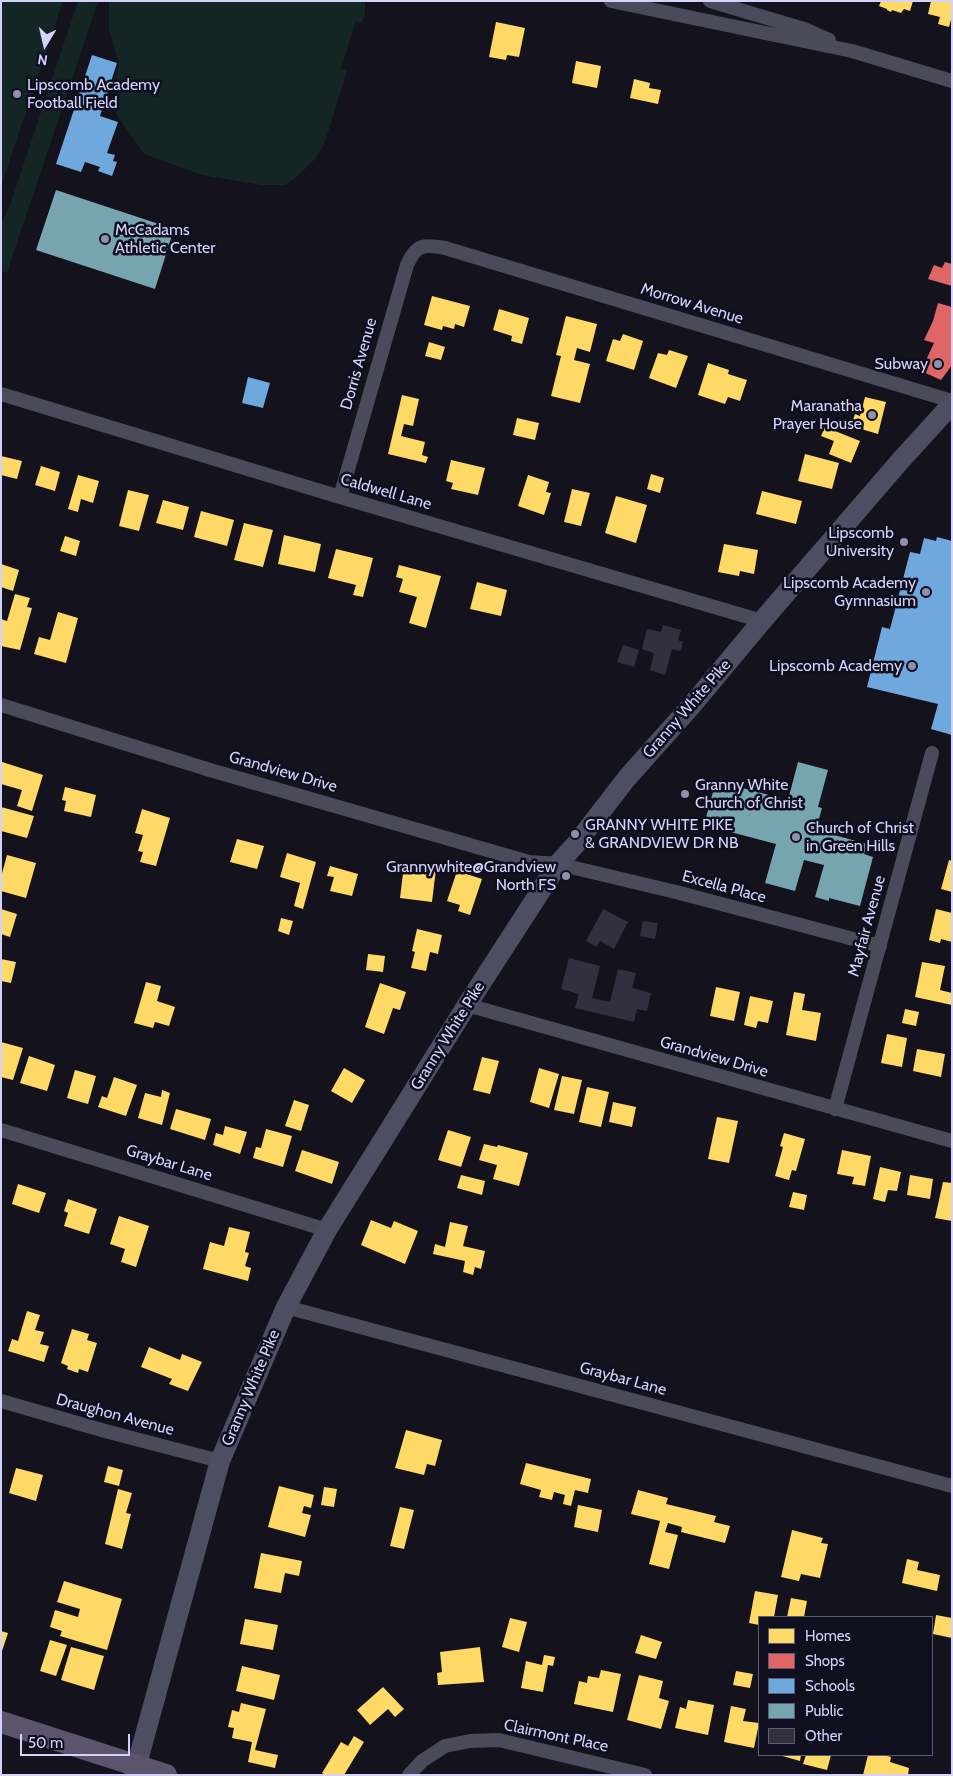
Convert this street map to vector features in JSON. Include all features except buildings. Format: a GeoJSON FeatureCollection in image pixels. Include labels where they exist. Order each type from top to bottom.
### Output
{"type":"FeatureCollection","features":[{"type":"Feature","properties":{"kind":"main road","name":"Granny White Pike"},"geometry":{"type":"LineString","coordinates":[[135,1770],[220,1461],[286,1307],[327,1230],[466,1006],[558,864],[576,844],[627,778],[952,402]]}},
{"type":"Feature","properties":{"kind":"main road"},"geometry":{"type":"LineString","coordinates":[[1,1722],[135,1770],[166,1775]]}},
{"type":"Feature","properties":{"kind":"street"},"geometry":{"type":"LineString","coordinates":[[612,1],[852,51],[952,81]]}},
{"type":"Feature","properties":{"kind":"street"},"geometry":{"type":"LineString","coordinates":[[710,1],[804,29],[852,51]]}},
{"type":"Feature","properties":{"kind":"street","name":"Morrow Avenue"},"geometry":{"type":"LineString","coordinates":[[422,246],[445,248],[952,402]]}},
{"type":"Feature","properties":{"kind":"street","name":"Dorris Avenue"},"geometry":{"type":"LineString","coordinates":[[340,497],[407,265],[412,254],[422,246]]}},
{"type":"Feature","properties":{"kind":"street","name":"Caldwell Lane"},"geometry":{"type":"LineString","coordinates":[[1,394],[340,497],[762,621]]}},
{"type":"Feature","properties":{"kind":"street","name":"Grandview Drive"},"geometry":{"type":"LineString","coordinates":[[1,705],[210,770],[529,862],[558,864]]}},
{"type":"Feature","properties":{"kind":"street","name":"Mayfair Avenue"},"geometry":{"type":"LineString","coordinates":[[835,1109],[932,752]]}},
{"type":"Feature","properties":{"kind":"street","name":"Excella Place"},"geometry":{"type":"LineString","coordinates":[[558,864],[686,895],[880,946]]}},
{"type":"Feature","properties":{"kind":"street","name":"Grandview Drive"},"geometry":{"type":"LineString","coordinates":[[466,1006],[952,1141]]}},
{"type":"Feature","properties":{"kind":"street","name":"Graybar Lane"},"geometry":{"type":"LineString","coordinates":[[1,1130],[327,1230]]}},
{"type":"Feature","properties":{"kind":"street","name":"Graybar Lane"},"geometry":{"type":"LineString","coordinates":[[286,1307],[952,1486]]}},
{"type":"Feature","properties":{"kind":"street","name":"Draughon Avenue"},"geometry":{"type":"LineString","coordinates":[[1,1401],[220,1461]]}},
{"type":"Feature","properties":{"kind":"street","name":"Clairmont Place"},"geometry":{"type":"LineString","coordinates":[[409,1775],[422,1761],[445,1746],[470,1741],[499,1740],[645,1775]]}},
{"type":"Feature","properties":{"kind":"shaded area","name":"Lipscomb Academy Football Field"},"geometry":{"type":"Polygon","coordinates":[[[1,1],[63,1],[1,187],[1,1]]]}},
{"type":"Feature","properties":{"kind":"shaded area"},"geometry":{"type":"Polygon","coordinates":[[[78,1],[98,1],[7,273],[1,271],[1,222],[9,208],[78,1]]]}},
{"type":"Feature","properties":{"kind":"shaded area"},"geometry":{"type":"Polygon","coordinates":[[[109,1],[365,1],[365,15],[362,23],[356,21],[341,69],[347,71],[324,145],[315,159],[298,176],[285,185],[261,185],[202,175],[144,154],[116,114],[113,83],[119,64],[109,29],[109,1]]]}},
{"type":"Feature","properties":{"kind":"place","name":"Lipscomb Academy Football Field"},"geometry":{"type":"Point","coordinates":[17,94]}},
{"type":"Feature","properties":{"kind":"place","name":"McCadams Athletic Center"},"geometry":{"type":"Point","coordinates":[105,239]}},
{"type":"Feature","properties":{"kind":"place","name":"Subway"},"geometry":{"type":"Point","coordinates":[938,364]}},
{"type":"Feature","properties":{"kind":"place","name":"Maranatha Prayer House"},"geometry":{"type":"Point","coordinates":[872,415]}},
{"type":"Feature","properties":{"kind":"place","name":"Lipscomb University"},"geometry":{"type":"Point","coordinates":[904,542]}},
{"type":"Feature","properties":{"kind":"place","name":"Lipscomb Academy Gymnasium"},"geometry":{"type":"Point","coordinates":[926,592]}},
{"type":"Feature","properties":{"kind":"place","name":"Lipscomb Academy"},"geometry":{"type":"Point","coordinates":[912,666]}},
{"type":"Feature","properties":{"kind":"place","name":"Granny White Church of Christ"},"geometry":{"type":"Point","coordinates":[685,794]}},
{"type":"Feature","properties":{"kind":"place","name":"GRANNY WHITE PIKE & GRANDVIEW DR NB"},"geometry":{"type":"Point","coordinates":[575,834]}},
{"type":"Feature","properties":{"kind":"place","name":"Church of Christ in Green Hills"},"geometry":{"type":"Point","coordinates":[796,837]}},
{"type":"Feature","properties":{"kind":"place","name":"Grannywhite@Grandview North FS"},"geometry":{"type":"Point","coordinates":[566,876]}}]}
